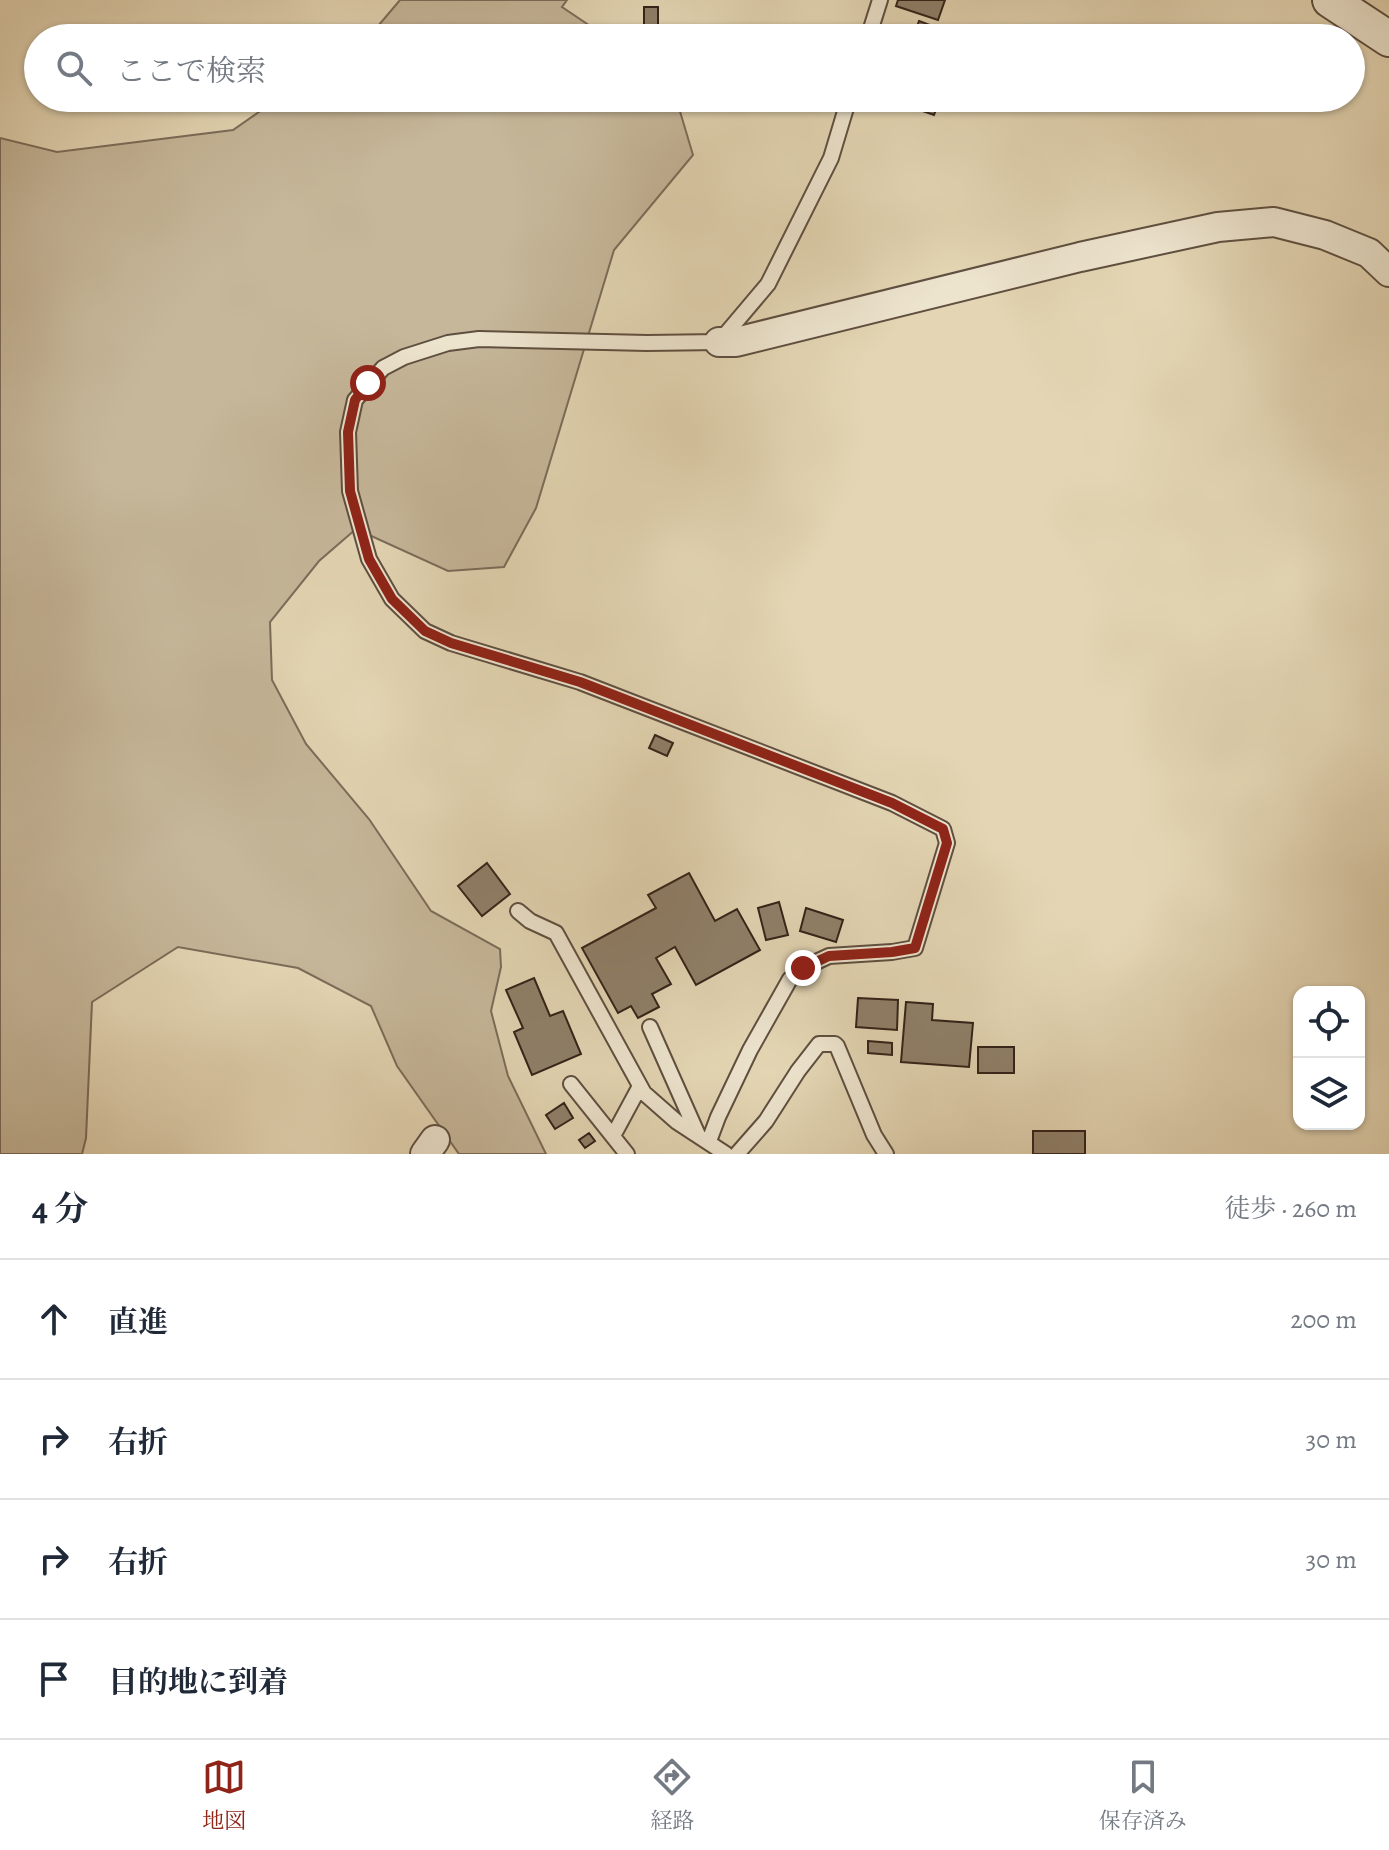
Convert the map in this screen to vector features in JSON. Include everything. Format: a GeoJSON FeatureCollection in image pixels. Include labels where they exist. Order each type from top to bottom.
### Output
{"type":"FeatureCollection","features":[{"type":"Feature","properties":{"kind":"street"},"geometry":{"type":"LineString","coordinates":[[1330,0],[1389,39]]}},
{"type":"Feature","properties":{"kind":"street"},"geometry":{"type":"LineString","coordinates":[[719,342],[736,342],[1080,257],[1218,227],[1274,222],[1325,235],[1369,253],[1387,267]]}},
{"type":"Feature","properties":{"kind":"lane"},"geometry":{"type":"LineString","coordinates":[[872,24],[880,0]]}},
{"type":"Feature","properties":{"kind":"lane"},"geometry":{"type":"LineString","coordinates":[[703,1138],[718,1117],[750,1050],[790,979],[803,968],[829,956],[915,948],[947,843],[943,829],[892,803],[580,682],[451,643],[425,631],[392,599],[369,559],[350,491],[348,432],[355,400],[383,368],[404,357],[448,343],[479,339],[719,342],[768,284],[831,158],[845,112]]}},
{"type":"Feature","properties":{"kind":"lane"},"geometry":{"type":"LineString","coordinates":[[518,911],[530,921],[556,933],[644,1093],[677,1122],[726,1154]]}},
{"type":"Feature","properties":{"kind":"lane"},"geometry":{"type":"LineString","coordinates":[[650,1027],[703,1138]]}},
{"type":"Feature","properties":{"kind":"lane"},"geometry":{"type":"LineString","coordinates":[[737,1154],[766,1121],[819,1044],[825,1043],[837,1046],[874,1135],[886,1154]]}},
{"type":"Feature","properties":{"kind":"lane"},"geometry":{"type":"LineString","coordinates":[[571,1084],[627,1154]]}},
{"type":"Feature","properties":{"kind":"lane"},"geometry":{"type":"LineString","coordinates":[[613,1136],[640,1086]]}},
{"type":"Feature","properties":{"kind":"shaded area"},"geometry":{"type":"Polygon","coordinates":[[[400,0],[567,0],[562,7],[587,24],[380,24],[400,0]]]}},
{"type":"Feature","properties":{"kind":"shaded area"},"geometry":{"type":"Polygon","coordinates":[[[259,112],[680,112],[693,155],[614,250],[536,508],[504,567],[448,571],[356,529],[319,561],[270,622],[272,680],[306,744],[369,819],[431,911],[500,949],[501,967],[491,1011],[508,1076],[546,1154],[459,1154],[397,1066],[371,1006],[298,968],[178,947],[92,1002],[86,1138],[82,1154],[0,1154],[0,138],[57,152],[233,130],[259,112]]]}},
{"type":"Feature","properties":{"kind":"building"},"geometry":{"type":"Polygon","coordinates":[[[898,0],[945,0],[938,20],[896,6],[898,0]]]}},
{"type":"Feature","properties":{"kind":"building"},"geometry":{"type":"Polygon","coordinates":[[[644,7],[658,7],[658,24],[644,24],[644,7]]]}},
{"type":"Feature","properties":{"kind":"building"},"geometry":{"type":"Polygon","coordinates":[[[655,735],[673,743],[667,756],[649,748],[655,735]]]}},
{"type":"Feature","properties":{"kind":"building"},"geometry":{"type":"Polygon","coordinates":[[[487,863],[510,894],[482,916],[458,886],[487,863]]]}},
{"type":"Feature","properties":{"kind":"building"},"geometry":{"type":"Polygon","coordinates":[[[689,873],[715,921],[737,909],[760,950],[696,985],[675,947],[656,958],[671,984],[652,994],[659,1007],[638,1018],[631,1006],[618,1013],[582,948],[656,908],[648,895],[689,873]]]}},
{"type":"Feature","properties":{"kind":"building"},"geometry":{"type":"Polygon","coordinates":[[[779,902],[788,935],[766,940],[758,908],[779,902]]]}},
{"type":"Feature","properties":{"kind":"building"},"geometry":{"type":"Polygon","coordinates":[[[806,908],[843,920],[836,942],[800,931],[806,908]]]}},
{"type":"Feature","properties":{"kind":"building"},"geometry":{"type":"Polygon","coordinates":[[[534,978],[550,1016],[563,1011],[581,1054],[532,1075],[514,1032],[523,1028],[506,990],[534,978]]]}},
{"type":"Feature","properties":{"kind":"building"},"geometry":{"type":"Polygon","coordinates":[[[858,998],[898,1000],[897,1030],[856,1027],[858,998]]]}},
{"type":"Feature","properties":{"kind":"building"},"geometry":{"type":"Polygon","coordinates":[[[906,1002],[933,1004],[932,1020],[973,1023],[969,1067],[901,1062],[906,1002]]]}},
{"type":"Feature","properties":{"kind":"building"},"geometry":{"type":"Polygon","coordinates":[[[868,1041],[892,1043],[892,1055],[868,1053],[868,1041]]]}},
{"type":"Feature","properties":{"kind":"building"},"geometry":{"type":"Polygon","coordinates":[[[978,1047],[1014,1047],[1014,1073],[978,1073],[978,1047]]]}},
{"type":"Feature","properties":{"kind":"building"},"geometry":{"type":"Polygon","coordinates":[[[564,1103],[573,1118],[555,1129],[546,1115],[564,1103]]]}},
{"type":"Feature","properties":{"kind":"building"},"geometry":{"type":"Polygon","coordinates":[[[1033,1131],[1085,1131],[1085,1154],[1033,1154],[1033,1131]]]}},
{"type":"Feature","properties":{"kind":"building"},"geometry":{"type":"Polygon","coordinates":[[[589,1133],[595,1141],[585,1148],[579,1140],[589,1133]]]}},
{"type":"Feature","properties":{"kind":"route"},"geometry":{"type":"LineString","coordinates":[[368,383],[355,400],[348,432],[350,491],[369,559],[392,599],[425,631],[451,643],[580,682],[892,803],[943,829],[947,843],[915,948],[829,956],[803,968]]}}]}
